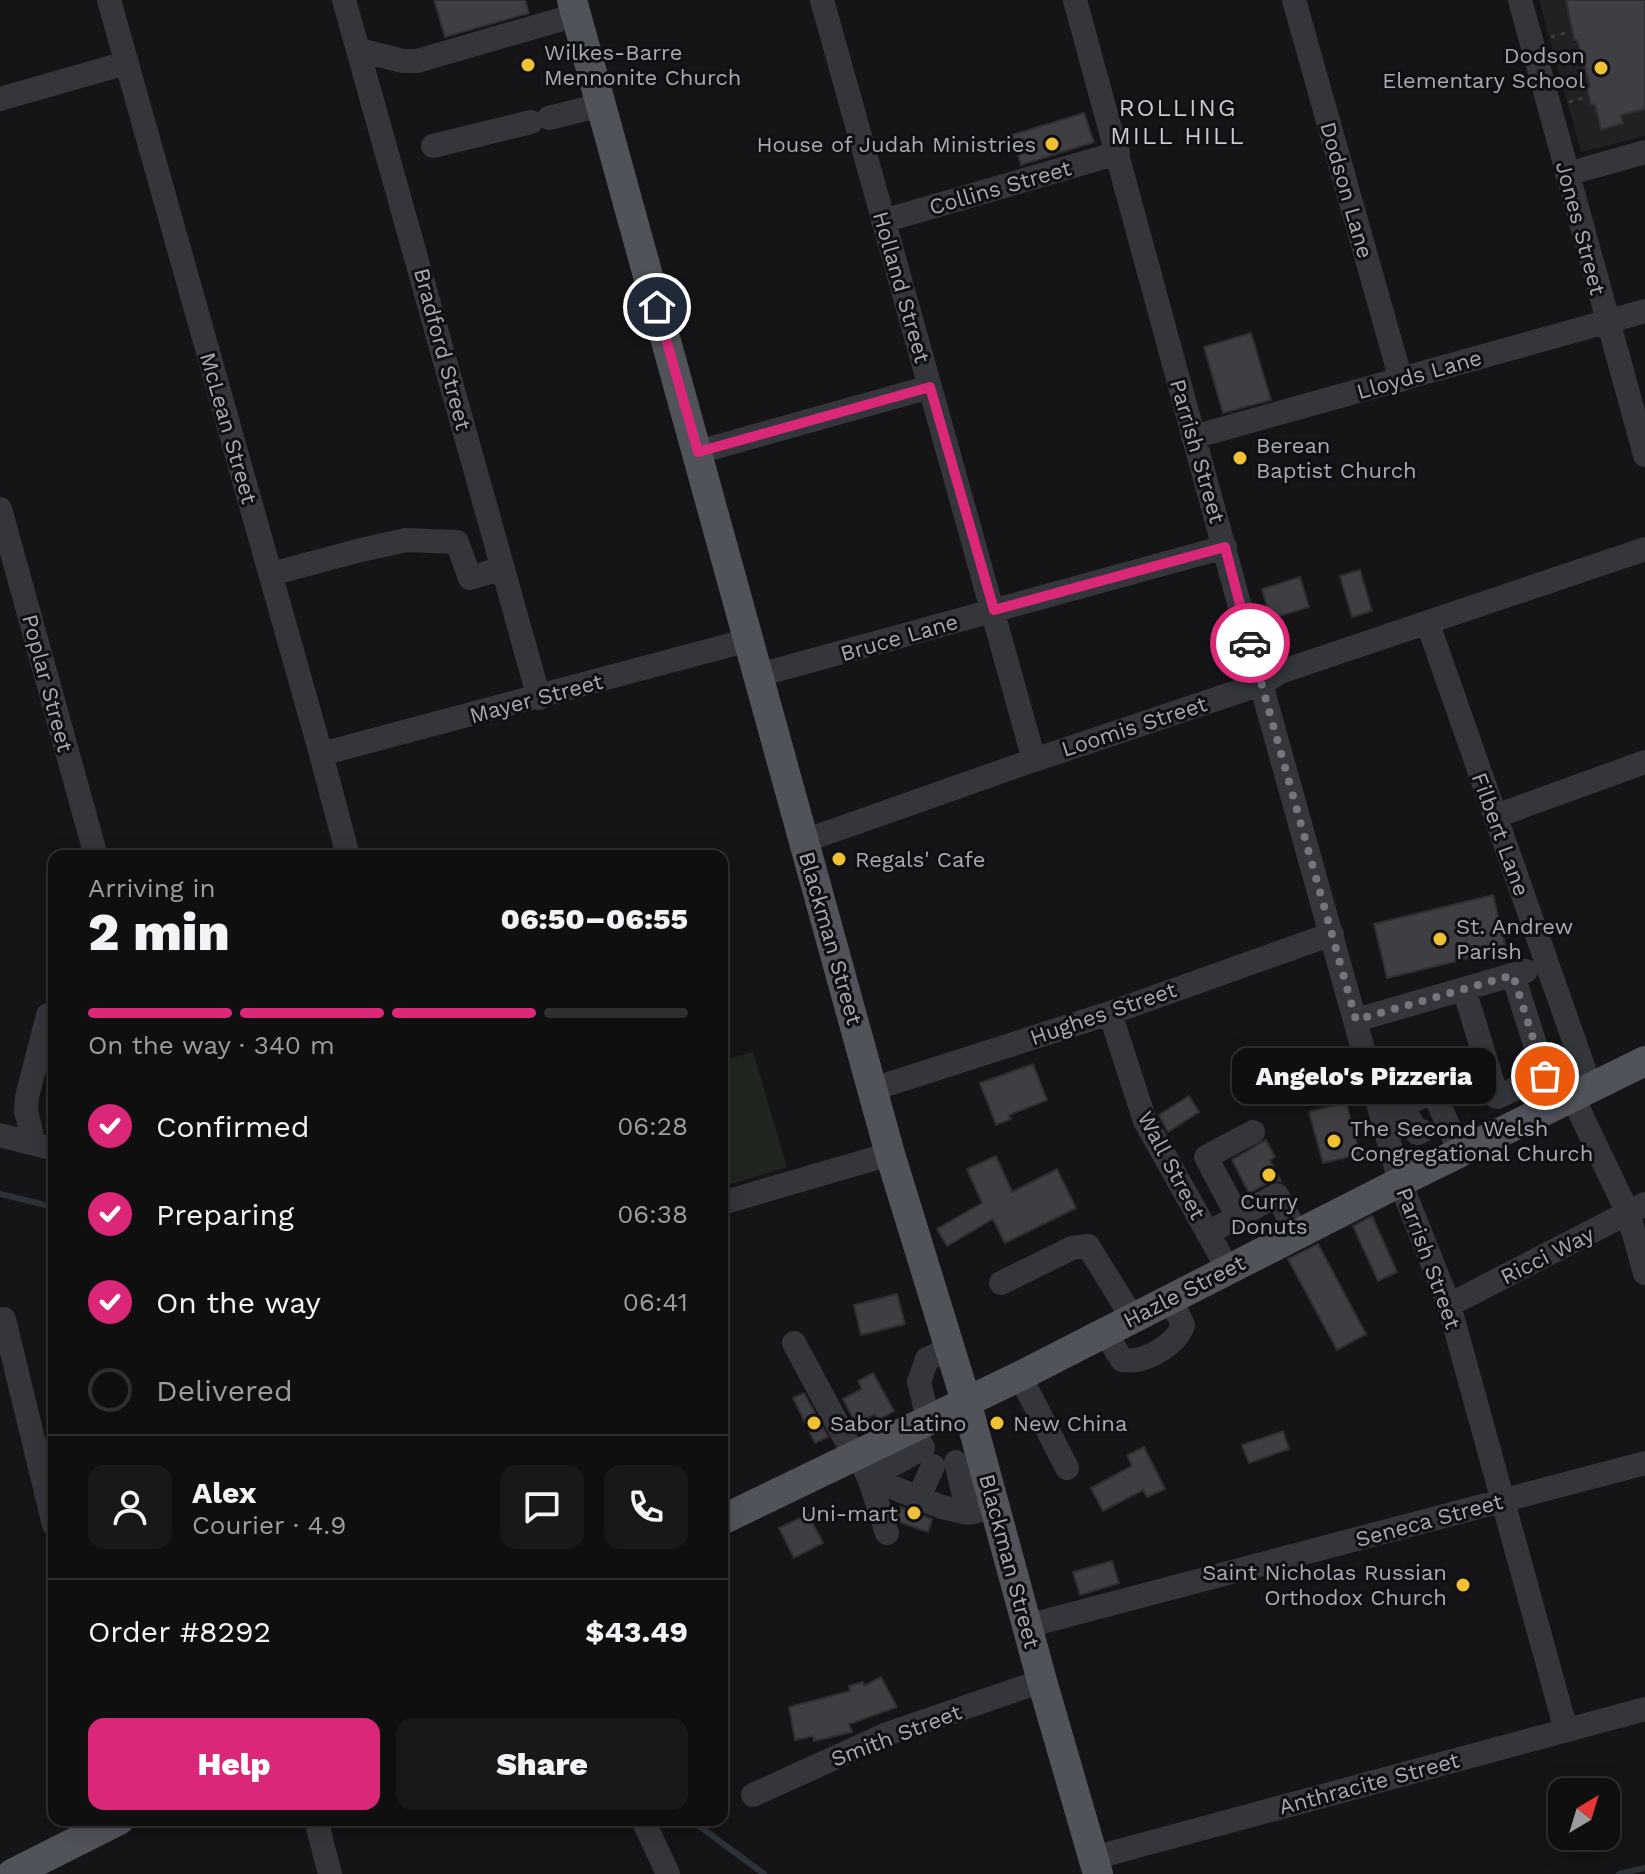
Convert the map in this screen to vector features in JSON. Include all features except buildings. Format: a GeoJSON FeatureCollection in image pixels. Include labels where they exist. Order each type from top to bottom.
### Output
{"type":"FeatureCollection","features":[{"type":"Feature","properties":{"kind":"main road","name":"Blackman Street"},"geometry":{"type":"LineString","coordinates":[[574,8],[890,1154],[966,1401],[939,1447],[982,1510],[1027,1626],[1096,1866]]}},
{"type":"Feature","properties":{"kind":"main road","name":"Hazle Street"},"geometry":{"type":"LineString","coordinates":[[728,1517],[860,1462],[939,1447],[966,1401],[1645,1061]]}},
{"type":"Feature","properties":{"kind":"main road"},"geometry":{"type":"LineString","coordinates":[[12,1874],[107,1826]]}},
{"type":"Feature","properties":{"kind":"street","name":"McLean Street"},"geometry":{"type":"LineString","coordinates":[[109,0],[346,850]]}},
{"type":"Feature","properties":{"kind":"street","name":"Bradford Street"},"geometry":{"type":"LineString","coordinates":[[344,0],[539,698]]}},
{"type":"Feature","properties":{"kind":"street","name":"Holland Street"},"geometry":{"type":"LineString","coordinates":[[822,0],[1034,760]]}},
{"type":"Feature","properties":{"kind":"street","name":"Parrish Street"},"geometry":{"type":"LineString","coordinates":[[1075,0],[1356,1020],[1422,1117],[1400,1182],[1449,1305],[1566,1730]]}},
{"type":"Feature","properties":{"kind":"street","name":"Dodson Lane"},"geometry":{"type":"LineString","coordinates":[[1294,0],[1401,380]]}},
{"type":"Feature","properties":{"kind":"street","name":"Jones Street"},"geometry":{"type":"LineString","coordinates":[[1520,0],[1645,455]]}},
{"type":"Feature","properties":{"kind":"street"},"geometry":{"type":"LineString","coordinates":[[359,50],[417,61],[574,8]]}},
{"type":"Feature","properties":{"kind":"street"},"geometry":{"type":"LineString","coordinates":[[0,99],[126,63]]}},
{"type":"Feature","properties":{"kind":"street"},"geometry":{"type":"LineString","coordinates":[[433,146],[601,105]]}},
{"type":"Feature","properties":{"kind":"street"},"geometry":{"type":"LineString","coordinates":[[1567,174],[1645,152]]}},
{"type":"Feature","properties":{"kind":"street","name":"Collins Street"},"geometry":{"type":"LineString","coordinates":[[883,221],[1118,153]]}},
{"type":"Feature","properties":{"kind":"street","name":"Lloyds Lane"},"geometry":{"type":"LineString","coordinates":[[1193,437],[1645,311]]}},
{"type":"Feature","properties":{"kind":"street"},"geometry":{"type":"LineString","coordinates":[[698,452],[930,387]]}},
{"type":"Feature","properties":{"kind":"street","name":"Poplar Street"},"geometry":{"type":"LineString","coordinates":[[0,509],[94,850]]}},
{"type":"Feature","properties":{"kind":"street"},"geometry":{"type":"LineString","coordinates":[[271,574],[406,540],[457,542],[470,578],[503,568]]}},
{"type":"Feature","properties":{"kind":"street","name":"Bruce Lane"},"geometry":{"type":"LineString","coordinates":[[759,675],[1225,547]]}},
{"type":"Feature","properties":{"kind":"street","name":"Loomis Street"},"geometry":{"type":"LineString","coordinates":[[804,841],[1261,684],[1280,672],[1645,549]]}},
{"type":"Feature","properties":{"kind":"street","name":"Filbert Lane"},"geometry":{"type":"LineString","coordinates":[[1428,624],[1548,965],[1582,1094],[1636,1209],[1645,1273]]}},
{"type":"Feature","properties":{"kind":"street","name":"Mayer Street"},"geometry":{"type":"LineString","coordinates":[[321,754],[749,640]]}},
{"type":"Feature","properties":{"kind":"street"},"geometry":{"type":"LineString","coordinates":[[1496,816],[1645,762]]}},
{"type":"Feature","properties":{"kind":"street","name":"Hughes Street"},"geometry":{"type":"LineString","coordinates":[[873,1089],[1110,1013],[1332,934]]}},
{"type":"Feature","properties":{"kind":"street"},"geometry":{"type":"LineString","coordinates":[[1356,1020],[1548,965]]}},
{"type":"Feature","properties":{"kind":"street"},"geometry":{"type":"LineString","coordinates":[[1464,989],[1497,1097],[1545,1076],[1513,975]]}},
{"type":"Feature","properties":{"kind":"street","name":"Wall Street"},"geometry":{"type":"LineString","coordinates":[[1110,1013],[1145,1121],[1228,1269]]}},
{"type":"Feature","properties":{"kind":"street"},"geometry":{"type":"LineString","coordinates":[[44,1146],[26,1111],[48,1015]]}},
{"type":"Feature","properties":{"kind":"street"},"geometry":{"type":"LineString","coordinates":[[1422,1117],[1460,1152]]}},
{"type":"Feature","properties":{"kind":"street"},"geometry":{"type":"LineString","coordinates":[[1238,1217],[1206,1157],[1253,1132]]}},
{"type":"Feature","properties":{"kind":"street"},"geometry":{"type":"LineString","coordinates":[[0,1135],[44,1146]]}},
{"type":"Feature","properties":{"kind":"street"},"geometry":{"type":"LineString","coordinates":[[728,1201],[890,1154]]}},
{"type":"Feature","properties":{"kind":"street"},"geometry":{"type":"LineString","coordinates":[[1208,1233],[1277,1195],[1297,1234]]}},
{"type":"Feature","properties":{"kind":"street","name":"Ricci Way"},"geometry":{"type":"LineString","coordinates":[[1449,1305],[1636,1209]]}},
{"type":"Feature","properties":{"kind":"street"},"geometry":{"type":"LineString","coordinates":[[1001,1283],[1072,1248],[1088,1246],[1132,1317]]}},
{"type":"Feature","properties":{"kind":"street"},"geometry":{"type":"LineString","coordinates":[[1104,1331],[1122,1360],[1140,1359],[1174,1341],[1179,1335],[1183,1325],[1170,1298]]}},
{"type":"Feature","properties":{"kind":"street"},"geometry":{"type":"LineString","coordinates":[[4,1319],[48,1500]]}},
{"type":"Feature","properties":{"kind":"street"},"geometry":{"type":"LineString","coordinates":[[794,1343],[860,1462],[887,1533]]}},
{"type":"Feature","properties":{"kind":"street"},"geometry":{"type":"LineString","coordinates":[[919,1497],[939,1447],[919,1382],[927,1359],[950,1349]]}},
{"type":"Feature","properties":{"kind":"street"},"geometry":{"type":"LineString","coordinates":[[1020,1376],[1067,1468]]}},
{"type":"Feature","properties":{"kind":"street"},"geometry":{"type":"LineString","coordinates":[[860,1462],[942,1507],[982,1510]]}},
{"type":"Feature","properties":{"kind":"street","name":"Seneca Street"},"geometry":{"type":"LineString","coordinates":[[1027,1626],[1645,1463]]}},
{"type":"Feature","properties":{"kind":"street","name":"Smith Street"},"geometry":{"type":"LineString","coordinates":[[753,1795],[887,1734],[1042,1681]]}},
{"type":"Feature","properties":{"kind":"street","name":"Anthracite Street"},"geometry":{"type":"LineString","coordinates":[[1096,1866],[1645,1709]]}},
{"type":"Feature","properties":{"kind":"street"},"geometry":{"type":"LineString","coordinates":[[325,1826],[330,1874]]}},
{"type":"Feature","properties":{"kind":"street"},"geometry":{"type":"LineString","coordinates":[[646,1826],[668,1874]]}},
{"type":"Feature","properties":{"kind":"path"},"geometry":{"type":"LineString","coordinates":[[1547,38],[1569,32]]}},
{"type":"Feature","properties":{"kind":"path"},"geometry":{"type":"LineString","coordinates":[[1565,103],[1586,97]]}},
{"type":"Feature","properties":{"kind":"shaded area","name":"Dodson Elementary School"},"geometry":{"type":"Polygon","coordinates":[[[1539,0],[1645,0],[1645,136],[1581,152],[1539,0]]]}},
{"type":"Feature","properties":{"kind":"shaded area"},"geometry":{"type":"Polygon","coordinates":[[[753,1052],[787,1167],[728,1185],[728,1059],[753,1052]]]}},
{"type":"Feature","properties":{"kind":"waterway"},"geometry":{"type":"LineString","coordinates":[[0,1194],[48,1206]]}},
{"type":"Feature","properties":{"kind":"waterway"},"geometry":{"type":"LineString","coordinates":[[699,1826],[764,1874]]}},
{"type":"Feature","properties":{"kind":"waterway"},"geometry":{"type":"LineString","coordinates":[[1619,1874],[1645,1868]]}},
{"type":"Feature","properties":{"kind":"way so far"},"geometry":{"type":"LineString","coordinates":[[1250,643],[1356,1020],[1513,975],[1545,1076]]}},
{"type":"Feature","properties":{"kind":"place","name":"Wilkes-Barre Mennonite Church"},"geometry":{"type":"Point","coordinates":[528,65]}},
{"type":"Feature","properties":{"kind":"place","name":"Dodson Elementary School"},"geometry":{"type":"Point","coordinates":[1601,68]}},
{"type":"Feature","properties":{"kind":"place","name":"House of Judah Ministries"},"geometry":{"type":"Point","coordinates":[1052,144]}},
{"type":"Feature","properties":{"kind":"place","name":"Berean Baptist Church"},"geometry":{"type":"Point","coordinates":[1240,458]}},
{"type":"Feature","properties":{"kind":"place","name":"Regals' Cafe"},"geometry":{"type":"Point","coordinates":[839,859]}},
{"type":"Feature","properties":{"kind":"place","name":"St. Andrew Parish"},"geometry":{"type":"Point","coordinates":[1440,939]}},
{"type":"Feature","properties":{"kind":"place","name":"Angelo's Pizzeria"},"geometry":{"type":"Point","coordinates":[1545,1076]}},
{"type":"Feature","properties":{"kind":"place","name":"The Second Welsh Congregational Church"},"geometry":{"type":"Point","coordinates":[1334,1141]}},
{"type":"Feature","properties":{"kind":"place","name":"Curry Donuts"},"geometry":{"type":"Point","coordinates":[1269,1175]}},
{"type":"Feature","properties":{"kind":"place","name":"Sabor Latino"},"geometry":{"type":"Point","coordinates":[814,1423]}},
{"type":"Feature","properties":{"kind":"place","name":"New China"},"geometry":{"type":"Point","coordinates":[997,1423]}},
{"type":"Feature","properties":{"kind":"place","name":"Uni-mart"},"geometry":{"type":"Point","coordinates":[914,1513]}},
{"type":"Feature","properties":{"kind":"place","name":"Saint Nicholas Russian Orthodox Church"},"geometry":{"type":"Point","coordinates":[1463,1585]}},
{"type":"Feature","properties":{"kind":"district","name":"ROLLING MILL HILL"},"geometry":{"type":"Point","coordinates":[1178,122]}},
{"type":"Feature","properties":{"kind":"route"},"geometry":{"type":"LineString","coordinates":[[657,307],[698,452],[930,387],[994,610],[1225,547],[1250,643]]}}]}
